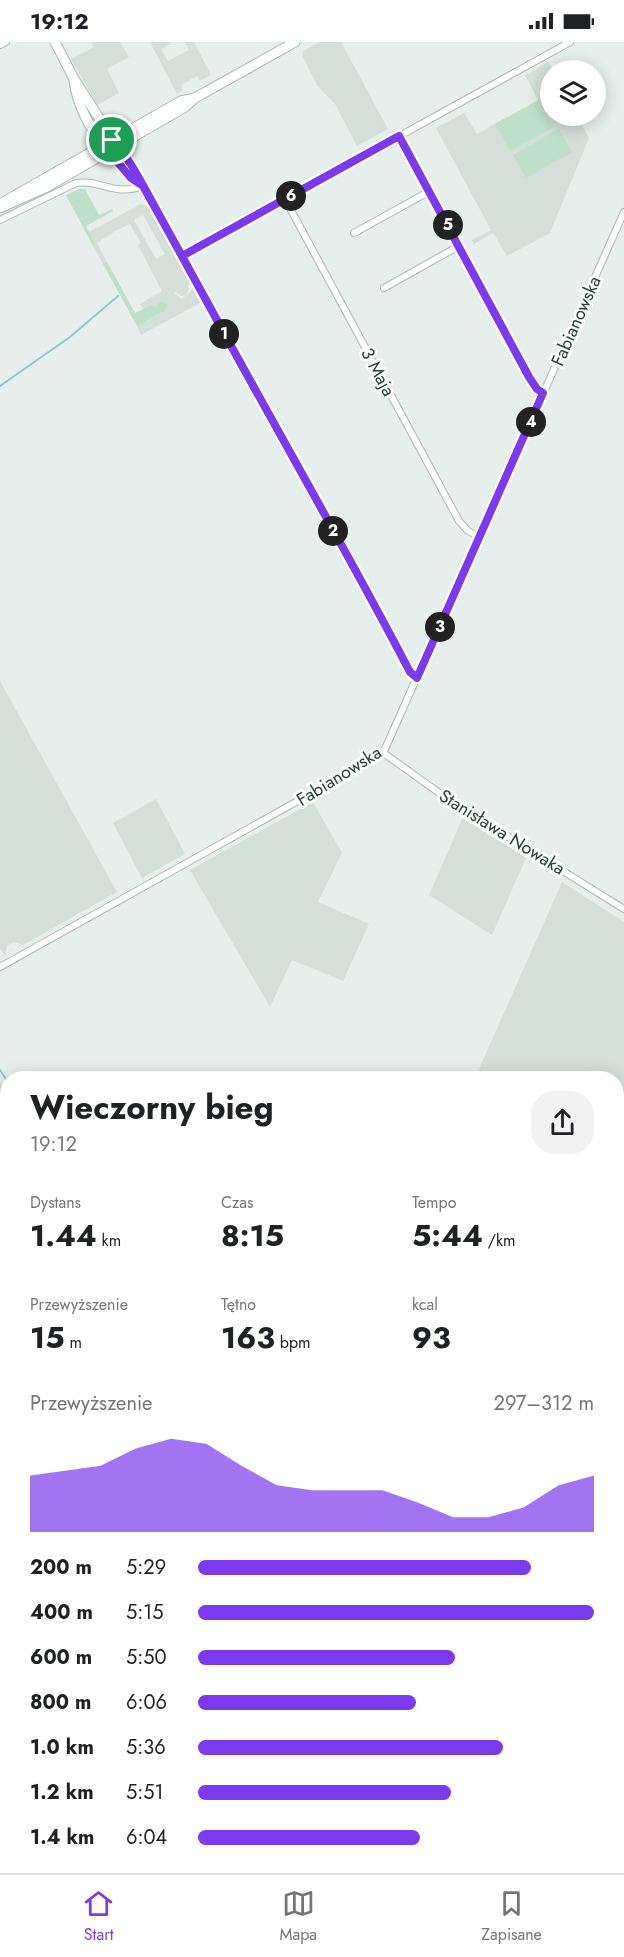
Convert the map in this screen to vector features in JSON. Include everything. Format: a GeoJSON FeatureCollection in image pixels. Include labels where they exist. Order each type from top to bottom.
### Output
{"type":"FeatureCollection","features":[{"type":"Feature","properties":{"kind":"main road"},"geometry":{"type":"LineString","coordinates":[[55,42],[74,79],[116,143]]}},
{"type":"Feature","properties":{"kind":"main road"},"geometry":{"type":"LineString","coordinates":[[0,206],[185,107],[195,98],[296,42]]}},
{"type":"Feature","properties":{"kind":"main road"},"geometry":{"type":"LineString","coordinates":[[74,79],[82,106],[106,148]]}},
{"type":"Feature","properties":{"kind":"street"},"geometry":{"type":"LineString","coordinates":[[0,45],[6,42]]}},
{"type":"Feature","properties":{"kind":"street"},"geometry":{"type":"LineString","coordinates":[[182,256],[570,42]]}},
{"type":"Feature","properties":{"kind":"street"},"geometry":{"type":"LineString","coordinates":[[399,136],[529,377],[537,389],[543,393]]}},
{"type":"Feature","properties":{"kind":"street"},"geometry":{"type":"LineString","coordinates":[[116,143],[127,157],[410,672],[417,678]]}},
{"type":"Feature","properties":{"kind":"street"},"geometry":{"type":"LineString","coordinates":[[106,148],[131,178],[143,186]]}},
{"type":"Feature","properties":{"kind":"street"},"geometry":{"type":"LineString","coordinates":[[0,220],[76,183],[124,191],[143,186]]}},
{"type":"Feature","properties":{"kind":"street"},"geometry":{"type":"LineString","coordinates":[[354,233],[429,191]]}},
{"type":"Feature","properties":{"kind":"street","name":"3 Maja"},"geometry":{"type":"LineString","coordinates":[[285,199],[459,521],[468,531],[480,537]]}},
{"type":"Feature","properties":{"kind":"street","name":"Fabianowska"},"geometry":{"type":"LineString","coordinates":[[0,967],[382,752],[389,742],[624,212]]}},
{"type":"Feature","properties":{"kind":"street"},"geometry":{"type":"LineString","coordinates":[[384,288],[459,246]]}},
{"type":"Feature","properties":{"kind":"street","name":"Stanisława Nowaka"},"geometry":{"type":"LineString","coordinates":[[382,752],[452,802],[624,909]]}},
{"type":"Feature","properties":{"kind":"shaded area"},"geometry":{"type":"Polygon","coordinates":[[[91,42],[120,42],[129,57],[107,69],[119,93],[97,105],[71,59],[94,47],[91,42]]]}},
{"type":"Feature","properties":{"kind":"shaded area"},"geometry":{"type":"Polygon","coordinates":[[[150,42],[174,42],[161,49],[168,61],[189,50],[185,42],[194,42],[211,75],[200,81],[197,76],[181,85],[183,90],[177,94],[150,42]]]}},
{"type":"Feature","properties":{"kind":"shaded area"},"geometry":{"type":"Polygon","coordinates":[[[320,42],[341,42],[388,129],[357,146],[335,104],[317,85],[302,55],[303,51],[320,42]]]}},
{"type":"Feature","properties":{"kind":"shaded area"},"geometry":{"type":"Polygon","coordinates":[[[540,67],[540,126],[582,126],[589,138],[550,233],[507,256],[493,233],[474,244],[472,240],[491,230],[436,128],[464,113],[477,134],[538,100],[525,75],[540,67]]]}},
{"type":"Feature","properties":{"kind":"shaded area"},"geometry":{"type":"Polygon","coordinates":[[[141,204],[148,207],[190,284],[186,295],[181,296],[174,293],[182,299],[192,290],[192,287],[200,303],[141,335],[137,326],[164,312],[159,305],[143,309],[140,304],[162,291],[138,245],[141,243],[130,224],[117,230],[97,243],[107,262],[103,264],[93,246],[95,244],[89,232],[141,204]],[[143,215],[134,220],[156,259],[165,254],[143,215]]]}},
{"type":"Feature","properties":{"kind":"shaded area"},"geometry":{"type":"Polygon","coordinates":[[[0,681],[117,892],[23,945],[14,942],[7,946],[5,956],[0,948],[0,681]]]}},
{"type":"Feature","properties":{"kind":"shaded area"},"geometry":{"type":"Polygon","coordinates":[[[156,799],[185,854],[142,878],[113,823],[156,799]]]}},
{"type":"Feature","properties":{"kind":"shaded area"},"geometry":{"type":"Polygon","coordinates":[[[313,802],[342,853],[318,902],[369,924],[343,981],[292,960],[270,1007],[190,870],[313,802]]]}},
{"type":"Feature","properties":{"kind":"shaded area"},"geometry":{"type":"Polygon","coordinates":[[[463,817],[526,858],[492,935],[429,895],[463,817]]]}},
{"type":"Feature","properties":{"kind":"shaded area"},"geometry":{"type":"Polygon","coordinates":[[[562,882],[624,922],[624,1071],[478,1071],[562,882]]]}},
{"type":"Feature","properties":{"kind":"green space"},"geometry":{"type":"Polygon","coordinates":[[[539,100],[540,126],[554,127],[510,151],[495,124],[539,100]]]}},
{"type":"Feature","properties":{"kind":"green space"},"geometry":{"type":"Polygon","coordinates":[[[559,129],[572,152],[526,178],[513,155],[559,129]]]}},
{"type":"Feature","properties":{"kind":"green space"},"geometry":{"type":"Polygon","coordinates":[[[79,189],[85,189],[99,215],[112,209],[113,211],[86,226],[95,244],[93,246],[66,195],[79,189]]]}},
{"type":"Feature","properties":{"kind":"green space"},"geometry":{"type":"Polygon","coordinates":[[[107,262],[135,313],[152,305],[155,307],[161,301],[167,304],[165,311],[137,326],[103,264],[107,262]]]}},
{"type":"Feature","properties":{"kind":"waterway"},"geometry":{"type":"LineString","coordinates":[[0,386],[70,337],[118,296]]}},
{"type":"Feature","properties":{"kind":"route"},"geometry":{"type":"LineString","coordinates":[[112,140],[103,145],[131,178],[143,186],[182,256],[399,136],[529,377],[537,389],[543,393],[417,678],[410,672],[219,324],[176,244],[125,153],[112,140]]}}]}
